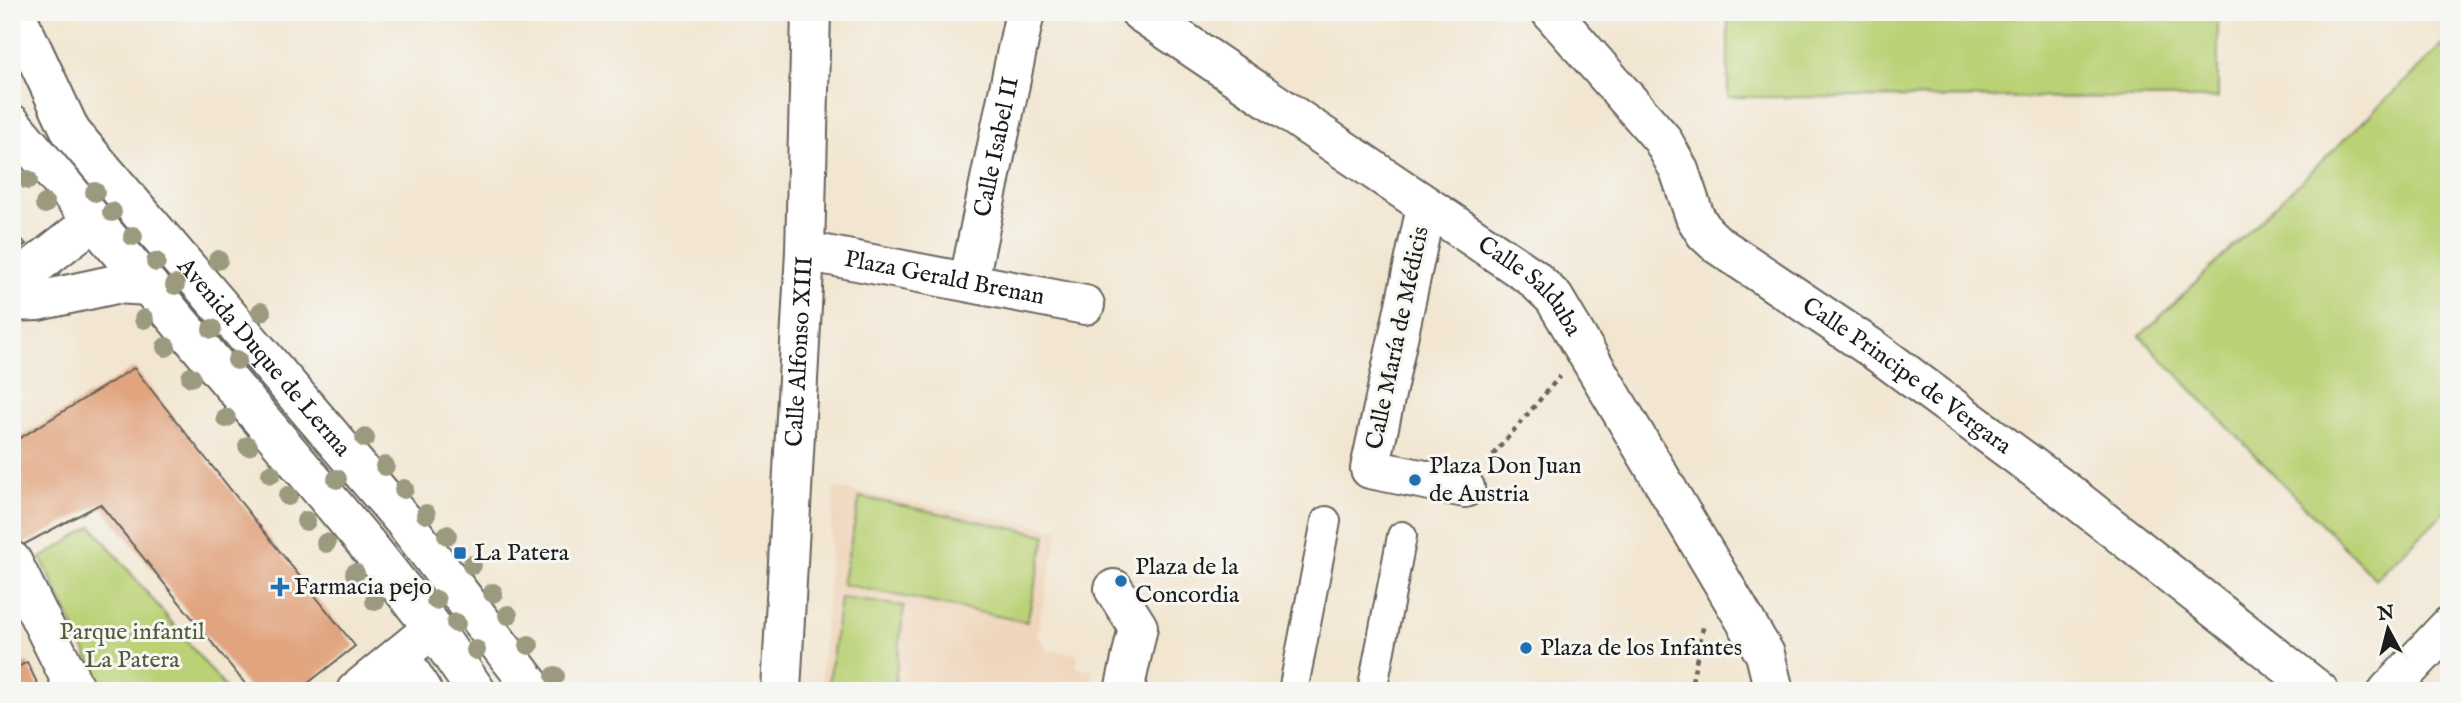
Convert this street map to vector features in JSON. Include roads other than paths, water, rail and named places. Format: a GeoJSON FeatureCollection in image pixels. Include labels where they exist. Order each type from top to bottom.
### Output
{"type":"FeatureCollection","features":[{"type":"Feature","properties":{"kind":"street","name":"Avenida Duque de Lerma"},"geometry":{"type":"LineString","coordinates":[[15,12],[71,132],[403,520],[535,691]]}},
{"type":"Feature","properties":{"kind":"street","name":"Calle Alfonso XIII"},"geometry":{"type":"LineString","coordinates":[[781,691],[805,251],[811,12]]}},
{"type":"Feature","properties":{"kind":"street","name":"Calle Isabel II"},"geometry":{"type":"LineString","coordinates":[[969,280],[1025,12]]}},
{"type":"Feature","properties":{"kind":"street","name":"Calle Salduba"},"geometry":{"type":"LineString","coordinates":[[1140,12],[1532,276],[1554,298],[1765,654],[1774,691]]}},
{"type":"Feature","properties":{"kind":"street","name":"Calle Principe de Vergara"},"geometry":{"type":"LineString","coordinates":[[1551,12],[1662,139],[1679,170],[1695,217],[1705,233],[1718,245],[1873,349],[2058,485],[2319,691]]}},
{"type":"Feature","properties":{"kind":"street","name":"Avenida Duque de Lerma"},"geometry":{"type":"LineString","coordinates":[[12,124],[369,547],[433,628],[476,691]]}},
{"type":"Feature","properties":{"kind":"street","name":"Calle María de Médicis"},"geometry":{"type":"LineString","coordinates":[[1426,207],[1370,469],[1465,488]]}},
{"type":"Feature","properties":{"kind":"street"},"geometry":{"type":"LineString","coordinates":[[12,285],[93,221]]}},
{"type":"Feature","properties":{"kind":"street","name":"Plaza Gerald Brenan"},"geometry":{"type":"LineString","coordinates":[[805,251],[969,280],[1085,305]]}},
{"type":"Feature","properties":{"kind":"street"},"geometry":{"type":"LineString","coordinates":[[12,302],[38,301],[116,284],[149,286]]}},
{"type":"Feature","properties":{"kind":"street"},"geometry":{"type":"LineString","coordinates":[[1293,691],[1326,521]]}},
{"type":"Feature","properties":{"kind":"street"},"geometry":{"type":"LineString","coordinates":[[1373,691],[1402,536]]}},
{"type":"Feature","properties":{"kind":"street"},"geometry":{"type":"LineString","coordinates":[[12,561],[76,691]]}},
{"type":"Feature","properties":{"kind":"street"},"geometry":{"type":"LineString","coordinates":[[1114,590],[1138,627],[1124,691]]}},
{"type":"Feature","properties":{"kind":"street"},"geometry":{"type":"LineString","coordinates":[[2388,691],[2449,626]]}},
{"type":"Feature","properties":{"kind":"street"},"geometry":{"type":"LineString","coordinates":[[356,691],[433,628]]}},
{"type":"Feature","properties":{"kind":"street"},"geometry":{"type":"LineString","coordinates":[[400,655],[422,691]]}},
{"type":"Feature","properties":{"kind":"place","name":"Plaza Don Juan de Austria"},"geometry":{"type":"Point","coordinates":[1415,480]}},
{"type":"Feature","properties":{"kind":"place","name":"La Patera"},"geometry":{"type":"Point","coordinates":[460,553]}},
{"type":"Feature","properties":{"kind":"place","name":"Plaza de la Concordia"},"geometry":{"type":"Point","coordinates":[1121,581]}},
{"type":"Feature","properties":{"kind":"place","name":"Farmacia pejo"},"geometry":{"type":"Point","coordinates":[280,587]}},
{"type":"Feature","properties":{"kind":"place","name":"Plaza de los Infantes"},"geometry":{"type":"Point","coordinates":[1526,648]}},
{"type":"Feature","properties":{"kind":"park label","name":"Parque infantil La Patera"},"geometry":{"type":"Point","coordinates":[132,646]}}]}
